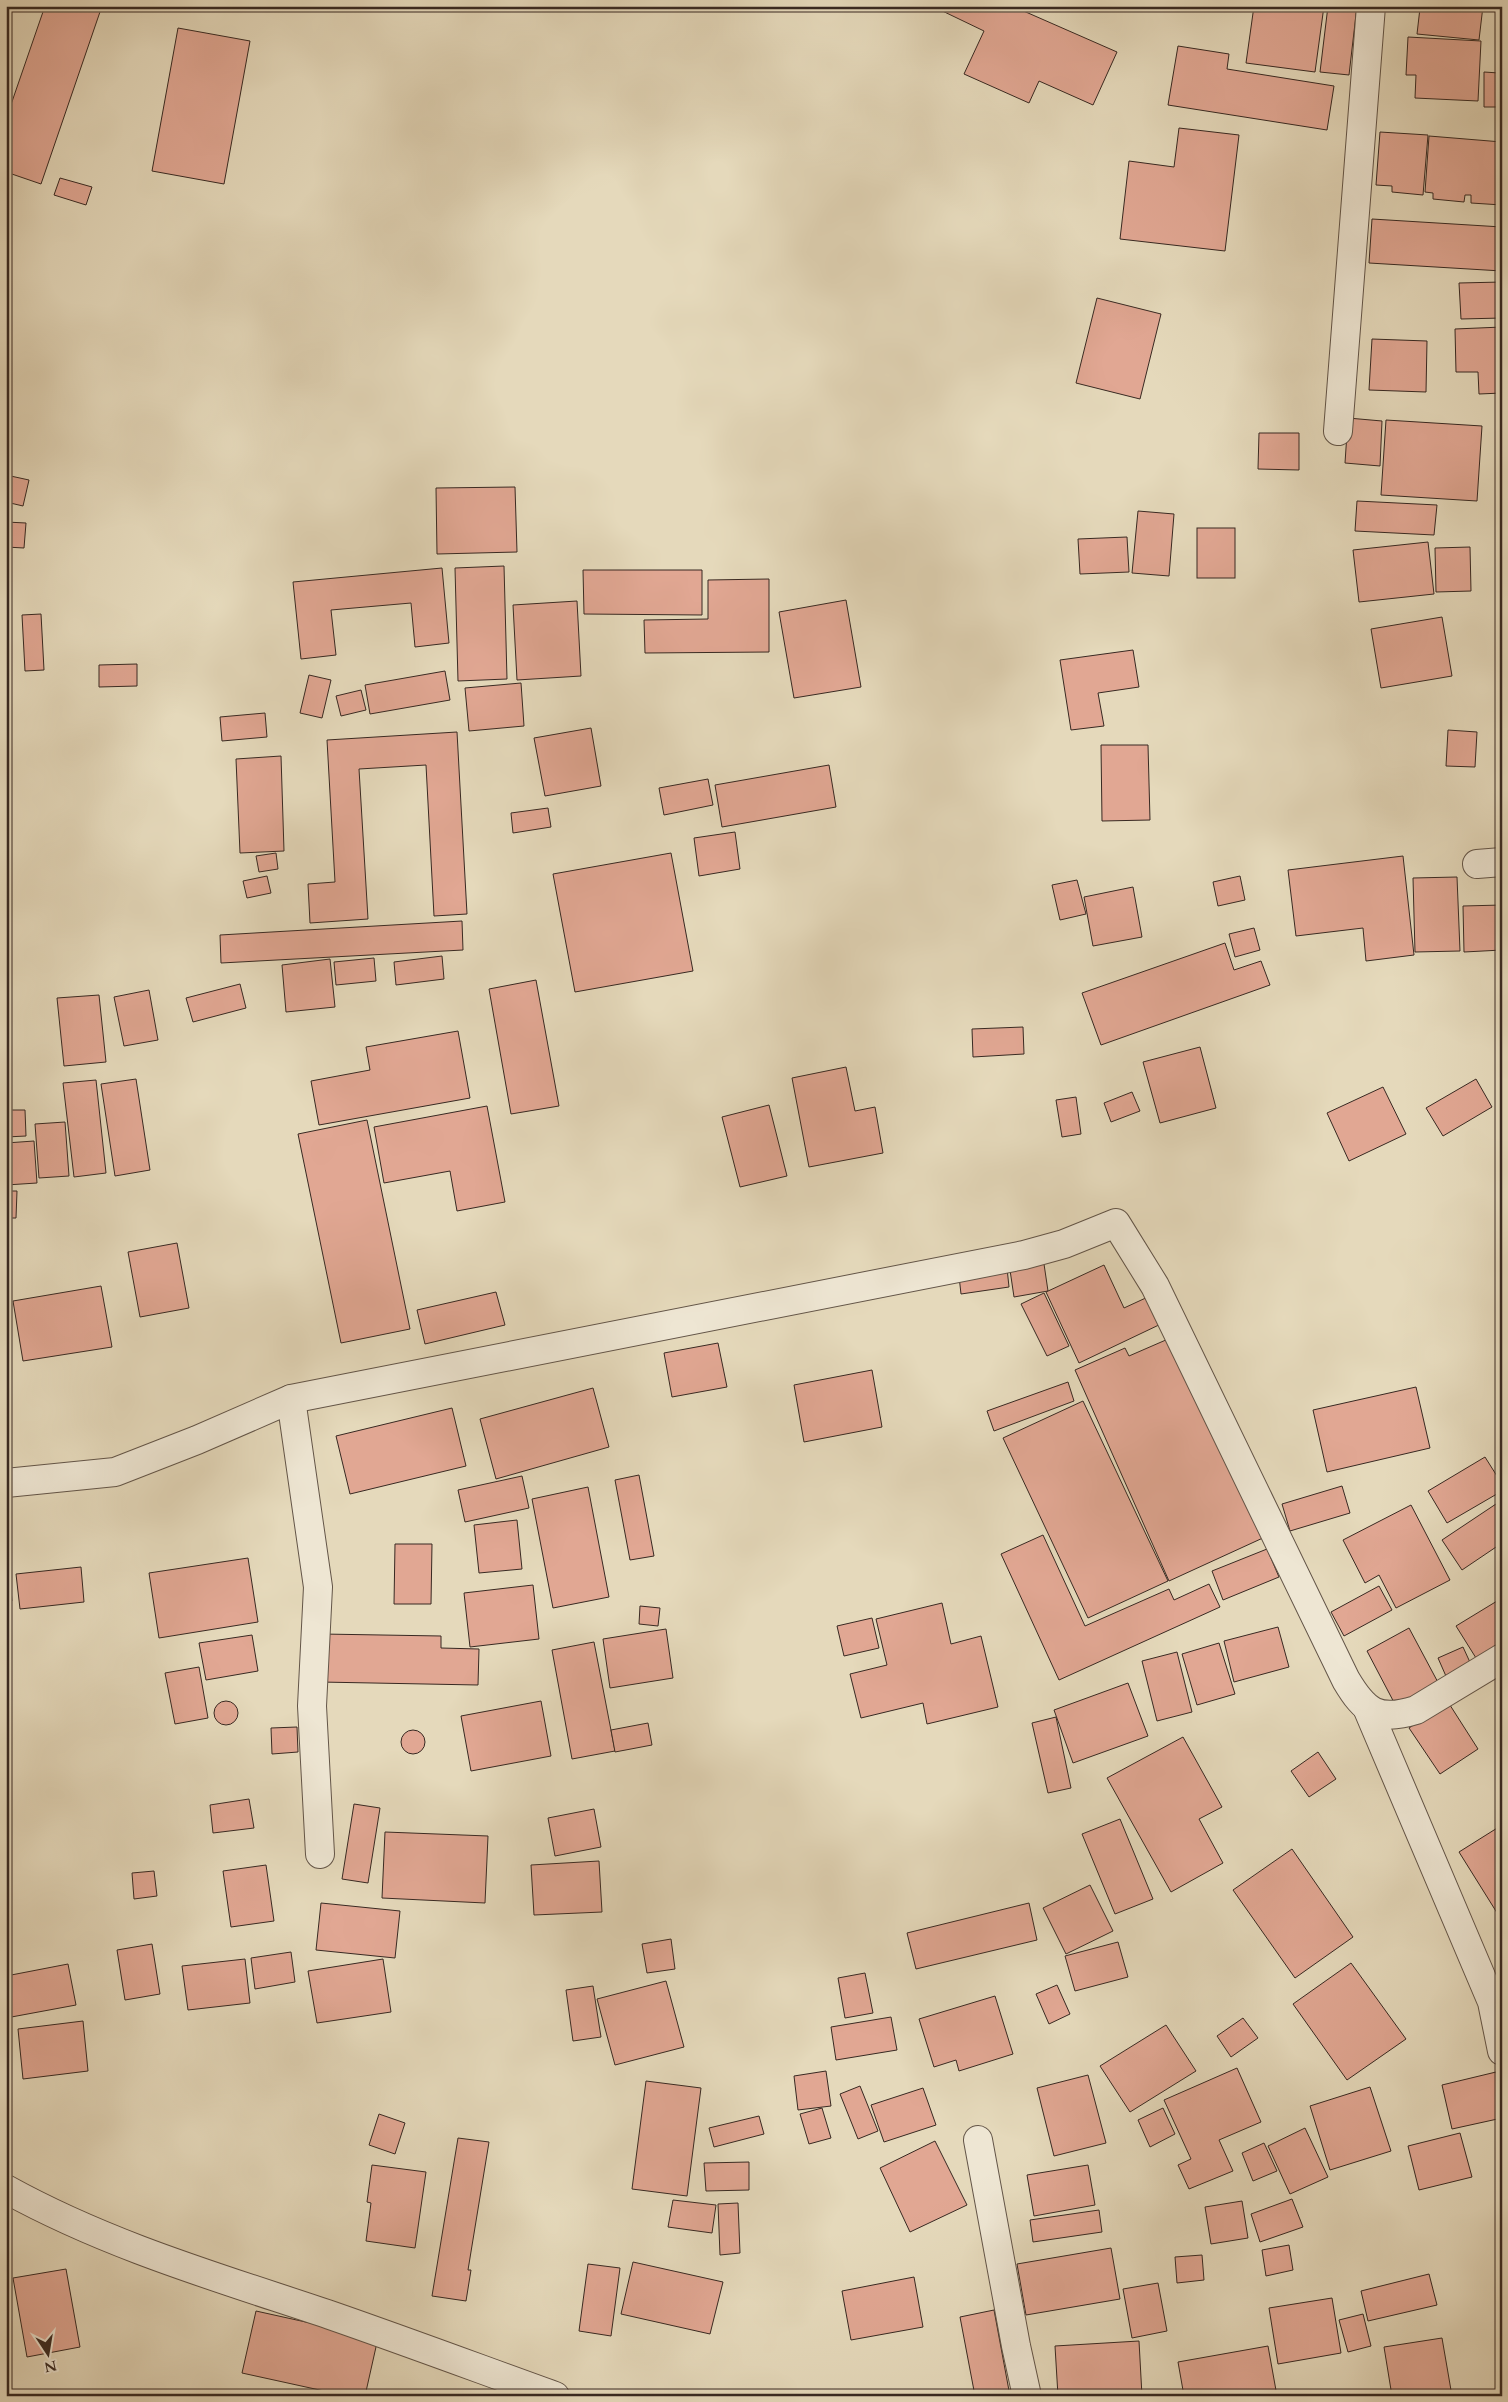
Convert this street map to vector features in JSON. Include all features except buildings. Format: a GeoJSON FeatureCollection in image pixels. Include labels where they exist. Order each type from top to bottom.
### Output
{"type":"FeatureCollection","features":[{"type":"Feature","properties":{"kind":"street"},"geometry":{"type":"LineString","coordinates":[[1338,431],[1371,6]]}},
{"type":"Feature","properties":{"kind":"street"},"geometry":{"type":"LineString","coordinates":[[6,1483],[114,1472],[197,1440],[291,1399],[1024,1255],[1064,1244],[1116,1223],[1155,1286],[1346,1680],[1358,1700],[1368,1710],[1492,2002],[1502,2051]]}},
{"type":"Feature","properties":{"kind":"street"},"geometry":{"type":"LineString","coordinates":[[291,1399],[318,1587],[312,1706],[320,1854]]}},
{"type":"Feature","properties":{"kind":"street"},"geometry":{"type":"LineString","coordinates":[[1368,1710],[1386,1716],[1401,1715],[1416,1710],[1502,1658]]}},
{"type":"Feature","properties":{"kind":"street"},"geometry":{"type":"LineString","coordinates":[[978,2140],[1027,2396]]}},
{"type":"Feature","properties":{"kind":"street"},"geometry":{"type":"LineString","coordinates":[[6,2189],[98,2234],[169,2262],[332,2316],[555,2396]]}}]}
